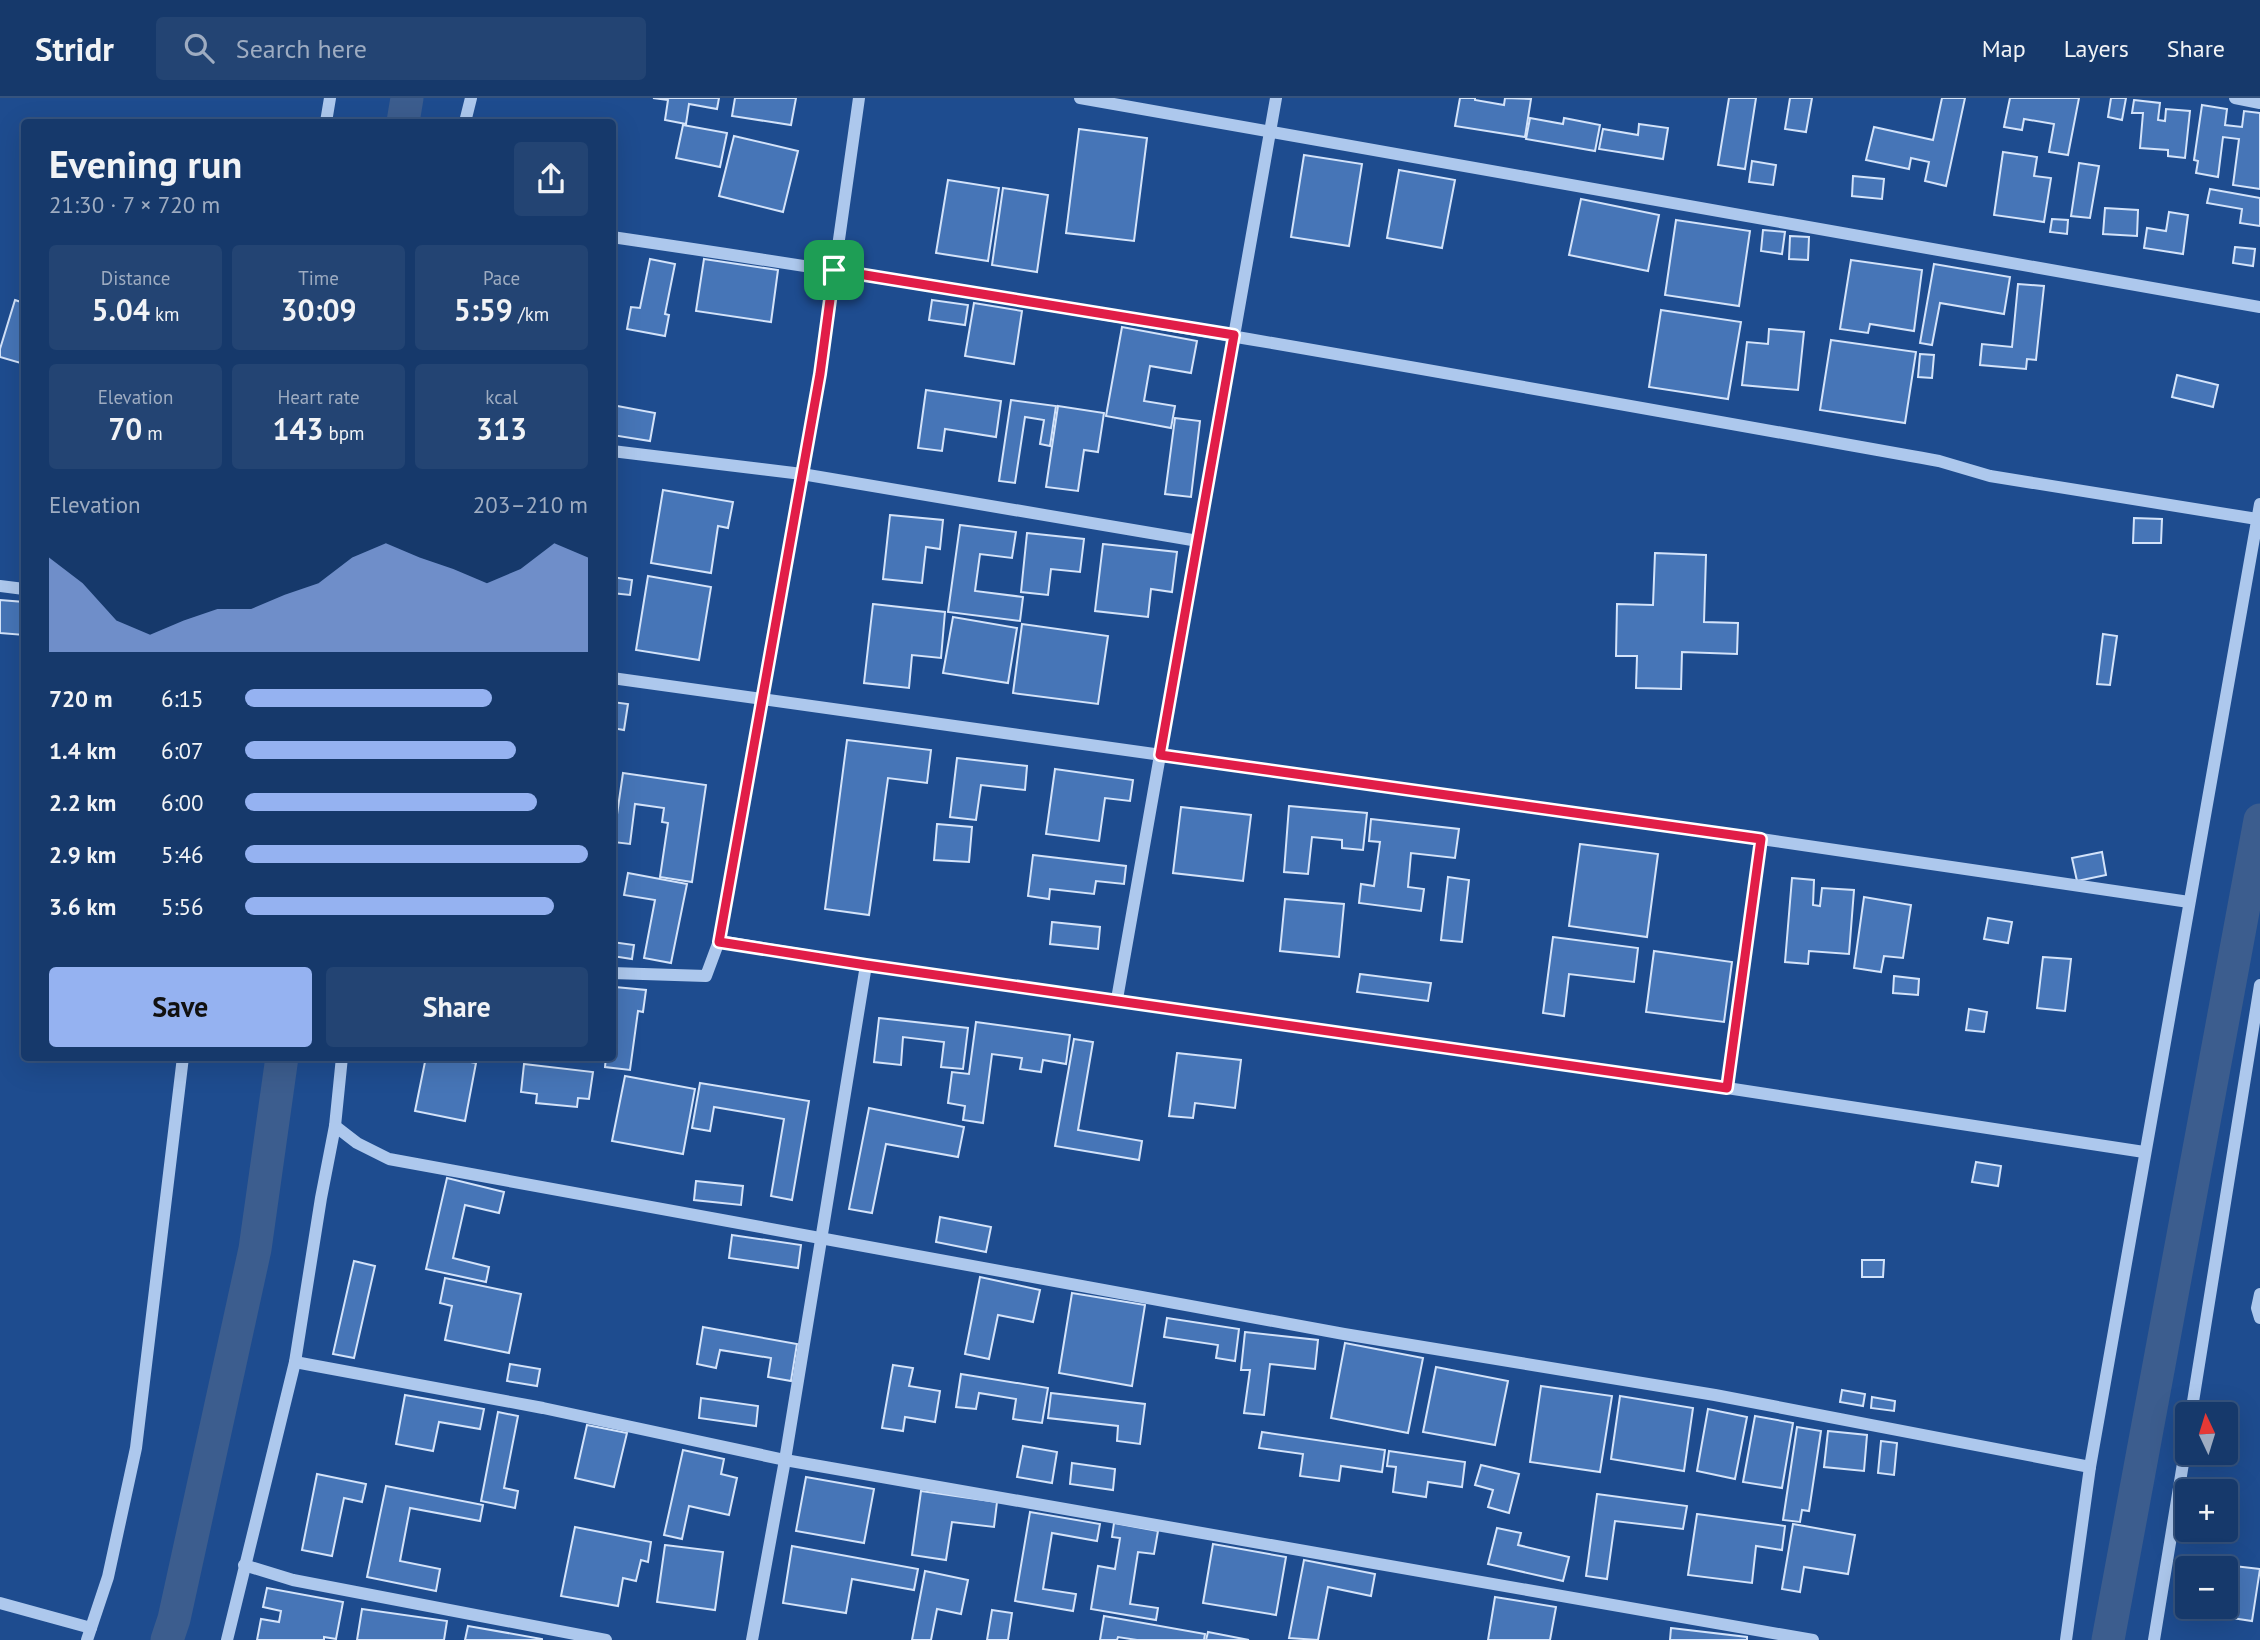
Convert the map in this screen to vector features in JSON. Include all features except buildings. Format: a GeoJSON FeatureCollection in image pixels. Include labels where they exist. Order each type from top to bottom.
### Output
{"type":"FeatureCollection","features":[{"type":"Feature","properties":{"kind":"street"},"geometry":{"type":"LineString","coordinates":[[326,119],[330,98]]}},
{"type":"Feature","properties":{"kind":"street"},"geometry":{"type":"LineString","coordinates":[[466,119],[471,98]]}},
{"type":"Feature","properties":{"kind":"street"},"geometry":{"type":"LineString","coordinates":[[616,973],[706,976],[719,942],[820,374],[859,98]]}},
{"type":"Feature","properties":{"kind":"street"},"geometry":{"type":"LineString","coordinates":[[1080,98],[2260,307]]}},
{"type":"Feature","properties":{"kind":"street"},"geometry":{"type":"LineString","coordinates":[[1117,999],[1276,98]]}},
{"type":"Feature","properties":{"kind":"street"},"geometry":{"type":"LineString","coordinates":[[2235,98],[2260,103]]}},
{"type":"Feature","properties":{"kind":"street"},"geometry":{"type":"LineString","coordinates":[[616,238],[1234,335],[1939,461],[1990,476],[2257,519]]}},
{"type":"Feature","properties":{"kind":"street"},"geometry":{"type":"LineString","coordinates":[[616,451],[802,474],[1198,541]]}},
{"type":"Feature","properties":{"kind":"street"},"geometry":{"type":"LineString","coordinates":[[2066,1640],[2090,1468],[2260,504]]}},
{"type":"Feature","properties":{"kind":"street"},"geometry":{"type":"LineString","coordinates":[[0,586],[21,589]]}},
{"type":"Feature","properties":{"kind":"street"},"geometry":{"type":"LineString","coordinates":[[616,679],[1761,839],[2189,902]]}},
{"type":"Feature","properties":{"kind":"street"},"geometry":{"type":"LineString","coordinates":[[1727,1088],[1761,839]]}},
{"type":"Feature","properties":{"kind":"street"},"geometry":{"type":"LineString","coordinates":[[719,942],[1727,1088],[2144,1152]]}},
{"type":"Feature","properties":{"kind":"street"},"geometry":{"type":"LineString","coordinates":[[752,1640],[785,1460],[866,965]]}},
{"type":"Feature","properties":{"kind":"street"},"geometry":{"type":"LineString","coordinates":[[2193,1402],[2260,985]]}},
{"type":"Feature","properties":{"kind":"street"},"geometry":{"type":"LineString","coordinates":[[0,1604],[89,1634],[108,1577],[136,1448],[183,1061]]}},
{"type":"Feature","properties":{"kind":"street"},"geometry":{"type":"LineString","coordinates":[[227,1640],[295,1362],[335,1126],[342,1061]]}},
{"type":"Feature","properties":{"kind":"street"},"geometry":{"type":"LineString","coordinates":[[335,1126],[357,1143],[389,1159],[1344,1334],[1715,1395],[2090,1468]]}},
{"type":"Feature","properties":{"kind":"street"},"geometry":{"type":"LineString","coordinates":[[2260,1294],[2257,1308],[2260,1318]]}},
{"type":"Feature","properties":{"kind":"street"},"geometry":{"type":"LineString","coordinates":[[295,1362],[543,1408],[785,1460],[1813,1640]]}},
{"type":"Feature","properties":{"kind":"street"},"geometry":{"type":"LineString","coordinates":[[2154,1640],[2183,1465]]}},
{"type":"Feature","properties":{"kind":"street"},"geometry":{"type":"LineString","coordinates":[[244,1565],[293,1580],[606,1640]]}},
{"type":"Feature","properties":{"kind":"waterway"},"geometry":{"type":"LineString","coordinates":[[404,119],[407,98]]}},
{"type":"Feature","properties":{"kind":"waterway"},"geometry":{"type":"LineString","coordinates":[[2108,1640],[2260,820]]}},
{"type":"Feature","properties":{"kind":"waterway"},"geometry":{"type":"LineString","coordinates":[[167,1640],[174,1619],[255,1249],[281,1061]]}},
{"type":"Feature","properties":{"kind":"route"},"geometry":{"type":"LineString","coordinates":[[834,270],[1234,335],[1160,755],[1761,839],[1727,1088],[719,942],[820,374],[834,270]]}}]}
